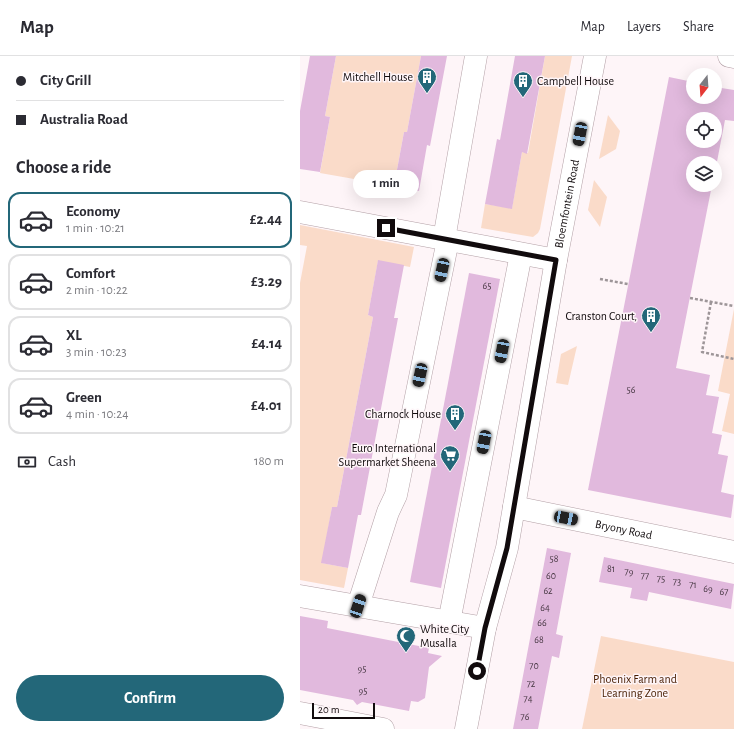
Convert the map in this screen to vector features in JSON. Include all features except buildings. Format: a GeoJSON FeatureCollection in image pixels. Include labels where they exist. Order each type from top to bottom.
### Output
{"type":"FeatureCollection","features":[{"type":"Feature","properties":{"kind":"street"},"geometry":{"type":"LineString","coordinates":[[358,606],[388,512],[396,495],[446,240],[476,56]]}},
{"type":"Feature","properties":{"kind":"street","name":"Bloemfontein Road"},"geometry":{"type":"LineString","coordinates":[[466,729],[485,628],[507,548],[556,260],[595,56]]}},
{"type":"Feature","properties":{"kind":"street"},"geometry":{"type":"LineString","coordinates":[[729,56],[734,57]]}},
{"type":"Feature","properties":{"kind":"street"},"geometry":{"type":"LineString","coordinates":[[300,212],[556,260]]}},
{"type":"Feature","properties":{"kind":"street"},"geometry":{"type":"LineString","coordinates":[[449,622],[521,254]]}},
{"type":"Feature","properties":{"kind":"street","name":"Bryony Road"},"geometry":{"type":"LineString","coordinates":[[514,507],[734,552]]}},
{"type":"Feature","properties":{"kind":"street"},"geometry":{"type":"LineString","coordinates":[[300,596],[485,628]]}},
{"type":"Feature","properties":{"kind":"street"},"geometry":{"type":"LineString","coordinates":[[300,713],[351,726],[383,729]]}},
{"type":"Feature","properties":{"kind":"path"},"geometry":{"type":"LineString","coordinates":[[600,279],[628,284]]}},
{"type":"Feature","properties":{"kind":"path"},"geometry":{"type":"LineString","coordinates":[[690,298],[734,306]]}},
{"type":"Feature","properties":{"kind":"path"},"geometry":{"type":"LineString","coordinates":[[710,302],[702,352],[734,359]]}},
{"type":"Feature","properties":{"kind":"green space"},"geometry":{"type":"Polygon","coordinates":[[[336,56],[421,56],[407,132],[404,132],[394,186],[320,173],[330,117],[325,116],[336,56]]]}},
{"type":"Feature","properties":{"kind":"green space"},"geometry":{"type":"Polygon","coordinates":[[[545,56],[572,56],[540,229],[533,237],[481,228],[485,204],[512,208],[522,152],[528,153],[545,56]]]}},
{"type":"Feature","properties":{"kind":"green space"},"geometry":{"type":"Polygon","coordinates":[[[608,115],[620,131],[616,149],[599,159],[608,115]]]}},
{"type":"Feature","properties":{"kind":"green space"},"geometry":{"type":"Polygon","coordinates":[[[594,180],[607,197],[600,227],[588,210],[594,180]]]}},
{"type":"Feature","properties":{"kind":"green space"},"geometry":{"type":"Polygon","coordinates":[[[300,225],[414,247],[410,267],[378,261],[368,315],[373,317],[337,507],[332,507],[322,563],[348,568],[344,588],[300,580],[300,283],[307,246],[300,245],[300,225]]]}},
{"type":"Feature","properties":{"kind":"green space"},"geometry":{"type":"Polygon","coordinates":[[[734,309],[734,434],[722,431],[730,394],[718,391],[734,309]]]}},
{"type":"Feature","properties":{"kind":"green space"},"geometry":{"type":"Polygon","coordinates":[[[577,346],[568,385],[556,383],[561,354],[577,346]]]}},
{"type":"Feature","properties":{"kind":"green space","name":"Phoenix Farm and Learning Zone"},"geometry":{"type":"Polygon","coordinates":[[[601,636],[734,662],[734,729],[582,729],[601,636]]]}},
{"type":"Feature","properties":{"kind":"place","name":"Mitchell House"},"geometry":{"type":"Point","coordinates":[427,94]}},
{"type":"Feature","properties":{"kind":"place","name":"Campbell House"},"geometry":{"type":"Point","coordinates":[523,98]}},
{"type":"Feature","properties":{"kind":"place","name":"Cranston Court,"},"geometry":{"type":"Point","coordinates":[651,333]}},
{"type":"Feature","properties":{"kind":"place","name":"Charnock House"},"geometry":{"type":"Point","coordinates":[455,431]}},
{"type":"Feature","properties":{"kind":"place","name":"Euro International Supermarket Sheena"},"geometry":{"type":"Point","coordinates":[450,472]}},
{"type":"Feature","properties":{"kind":"place","name":"White City Musalla"},"geometry":{"type":"Point","coordinates":[406,653]}},
{"type":"Feature","properties":{"kind":"route"},"geometry":{"type":"LineString","coordinates":[[386,228],[556,260],[507,548],[485,628],[477,671]]}}]}
